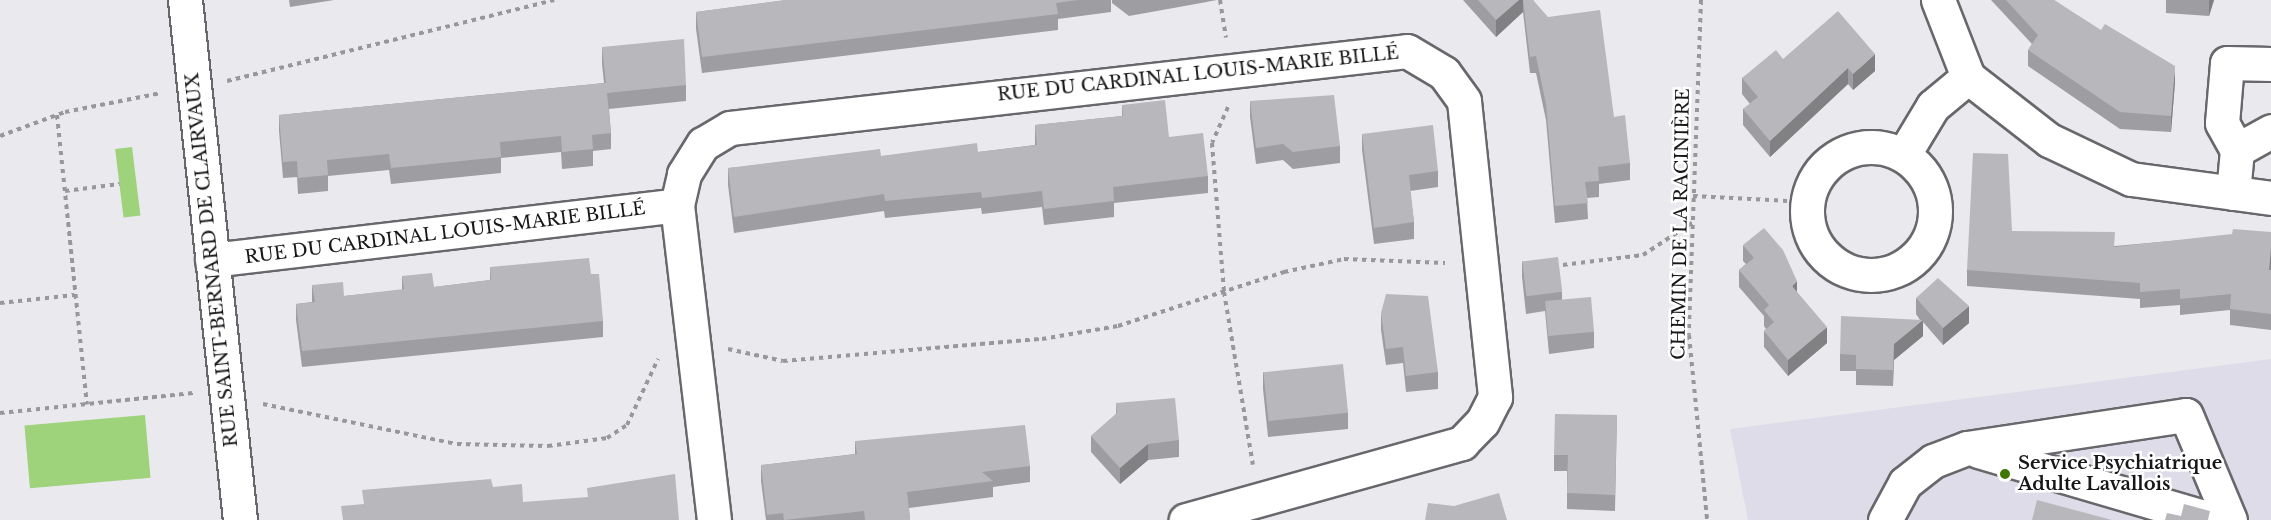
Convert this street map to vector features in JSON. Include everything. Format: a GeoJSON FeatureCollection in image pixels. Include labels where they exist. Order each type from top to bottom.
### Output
{"type":"FeatureCollection","features":[{"type":"Feature","properties":{"kind":"street","name":"RUE SAINT-BERNARD DE CLAIRVAUX"},"geometry":{"type":"LineString","coordinates":[[185,0],[240,520]]}},
{"type":"Feature","properties":{"kind":"street"},"geometry":{"type":"LineString","coordinates":[[1938,0],[1968,77],[2049,140],[2132,179],[2271,198]]}},
{"type":"Feature","properties":{"kind":"street","name":"RUE DU CARDINAL LOUIS-MARIE BILLÉ"},"geometry":{"type":"LineString","coordinates":[[714,520],[677,205],[684,174],[703,144],[730,128],[1230,69],[1407,51],[1444,72],[1464,101],[1495,396],[1482,422],[1462,443],[1258,502],[1186,520]]}},
{"type":"Feature","properties":{"kind":"street"},"geometry":{"type":"LineString","coordinates":[[2233,193],[2237,150],[2222,123],[2227,63],[2271,64]]}},
{"type":"Feature","properties":{"kind":"street"},"geometry":{"type":"LineString","coordinates":[[1904,154],[1933,106],[1968,77]]}},
{"type":"Feature","properties":{"kind":"street"},"geometry":{"type":"LineString","coordinates":[[2237,150],[2271,131]]}},
{"type":"Feature","properties":{"kind":"street"},"geometry":{"type":"LineString","coordinates":[[1860,146],[1904,154],[1931,186],[1934,227],[1911,262],[1893,272],[1872,276],[1833,263],[1809,229],[1807,202],[1822,168],[1839,154],[1860,146]]}},
{"type":"Feature","properties":{"kind":"street","name":"RUE DU CARDINAL LOUIS-MARIE BILLÉ"},"geometry":{"type":"LineString","coordinates":[[212,260],[677,205]]}},
{"type":"Feature","properties":{"kind":"street"},"geometry":{"type":"LineString","coordinates":[[1885,520],[1905,483],[1933,461],[1967,448],[2186,415],[2230,520]]}},
{"type":"Feature","properties":{"kind":"street"},"geometry":{"type":"LineString","coordinates":[[1967,448],[2214,520]]}},
{"type":"Feature","properties":{"kind":"path"},"geometry":{"type":"LineString","coordinates":[[0,136],[57,115],[194,87],[554,0]]}},
{"type":"Feature","properties":{"kind":"path","name":"CHEMIN DE LA RACINIÈRE"},"geometry":{"type":"LineString","coordinates":[[1701,0],[1689,335],[1707,520]]}},
{"type":"Feature","properties":{"kind":"path"},"geometry":{"type":"LineString","coordinates":[[1230,69],[1232,96],[1212,144],[1224,292],[1258,502]]}},
{"type":"Feature","properties":{"kind":"path"},"geometry":{"type":"LineString","coordinates":[[57,115],[87,404]]}},
{"type":"Feature","properties":{"kind":"path"},"geometry":{"type":"LineString","coordinates":[[65,191],[120,184]]}},
{"type":"Feature","properties":{"kind":"path"},"geometry":{"type":"LineString","coordinates":[[1694,196],[1807,202]]}},
{"type":"Feature","properties":{"kind":"path"},"geometry":{"type":"LineString","coordinates":[[1544,268],[1643,255],[1693,222]]}},
{"type":"Feature","properties":{"kind":"path"},"geometry":{"type":"LineString","coordinates":[[723,348],[783,361],[1042,339],[1118,326],[1224,292],[1344,259],[1480,263]]}},
{"type":"Feature","properties":{"kind":"path"},"geometry":{"type":"LineString","coordinates":[[0,303],[75,295]]}},
{"type":"Feature","properties":{"kind":"path"},"geometry":{"type":"LineString","coordinates":[[250,401],[458,444],[548,446],[608,438],[627,425],[660,355],[668,352]]}},
{"type":"Feature","properties":{"kind":"path"},"geometry":{"type":"LineString","coordinates":[[0,413],[206,392]]}},
{"type":"Feature","properties":{"kind":"shaded area","name":"Service Psychiatrique Adulte Lavallois"},"geometry":{"type":"Polygon","coordinates":[[[2271,359],[2271,520],[1748,520],[1730,429],[2271,359]]]}},
{"type":"Feature","properties":{"kind":"green space"},"geometry":{"type":"Polygon","coordinates":[[[132,147],[140,215],[124,218],[115,149],[132,147]]]}},
{"type":"Feature","properties":{"kind":"green space"},"geometry":{"type":"Polygon","coordinates":[[[145,415],[150,478],[30,488],[24,426],[145,415]]]}},
{"type":"Feature","properties":{"kind":"building"},"geometry":{"type":"Polygon","coordinates":[[[786,0],[1078,0],[1056,3],[1058,14],[702,57],[696,12],[786,0]]]}},
{"type":"Feature","properties":{"kind":"building"},"geometry":{"type":"Polygon","coordinates":[[[1478,0],[1519,0],[1496,20],[1478,0]]]}},
{"type":"Feature","properties":{"kind":"building"},"geometry":{"type":"Polygon","coordinates":[[[1523,0],[1533,0],[1548,17],[1600,10],[1614,117],[1625,115],[1630,163],[1598,167],[1599,181],[1585,182],[1588,203],[1555,206],[1546,104],[1536,56],[1530,57],[1523,0]]]}},
{"type":"Feature","properties":{"kind":"building"},"geometry":{"type":"Polygon","coordinates":[[[2006,0],[2054,0],[2101,30],[2105,24],[2175,66],[2171,116],[2120,112],[2028,50],[2038,35],[2006,0]]]}},
{"type":"Feature","properties":{"kind":"building"},"geometry":{"type":"Polygon","coordinates":[[[1838,11],[1875,54],[1853,74],[1848,68],[1770,141],[1743,109],[1758,97],[1742,78],[1776,50],[1783,59],[1838,11]]]}},
{"type":"Feature","properties":{"kind":"building"},"geometry":{"type":"Polygon","coordinates":[[[684,39],[686,85],[607,93],[611,133],[592,135],[593,149],[562,152],[561,136],[500,142],[501,157],[391,168],[389,154],[327,160],[328,175],[298,178],[297,161],[283,162],[279,115],[606,83],[602,47],[684,39]]]}},
{"type":"Feature","properties":{"kind":"building"},"geometry":{"type":"Polygon","coordinates":[[[1334,95],[1340,146],[1293,152],[1283,144],[1256,148],[1250,101],[1334,95]]]}},
{"type":"Feature","properties":{"kind":"building"},"geometry":{"type":"Polygon","coordinates":[[[1165,100],[1169,137],[1203,133],[1208,176],[1113,187],[1114,201],[1044,209],[1042,191],[982,198],[981,192],[885,201],[884,194],[734,217],[728,168],[880,149],[881,156],[977,143],[978,152],[1037,145],[1035,125],[1123,116],[1122,105],[1165,100]]]}},
{"type":"Feature","properties":{"kind":"building"},"geometry":{"type":"Polygon","coordinates":[[[1433,125],[1438,171],[1409,175],[1414,222],[1374,228],[1362,134],[1433,125]]]}},
{"type":"Feature","properties":{"kind":"building"},"geometry":{"type":"Polygon","coordinates":[[[1973,153],[2008,154],[2012,231],[2115,232],[2114,247],[2232,234],[2233,229],[2271,232],[2269,270],[2271,270],[2271,314],[2230,309],[2231,294],[2180,299],[2180,289],[2140,292],[2140,283],[1967,270],[1973,153]]]}},
{"type":"Feature","properties":{"kind":"building"},"geometry":{"type":"Polygon","coordinates":[[[1764,228],[1783,250],[1797,281],[1792,286],[1827,327],[1788,360],[1764,331],[1774,322],[1764,310],[1769,305],[1739,270],[1754,258],[1743,245],[1764,228]]]}},
{"type":"Feature","properties":{"kind":"building"},"geometry":{"type":"Polygon","coordinates":[[[1558,257],[1562,292],[1527,296],[1522,261],[1558,257]]]}},
{"type":"Feature","properties":{"kind":"building"},"geometry":{"type":"Polygon","coordinates":[[[589,258],[591,274],[599,274],[603,321],[302,351],[296,304],[315,302],[312,285],[343,282],[344,296],[404,289],[402,276],[432,273],[434,287],[491,280],[490,267],[589,258]]]}},
{"type":"Feature","properties":{"kind":"building"},"geometry":{"type":"Polygon","coordinates":[[[1938,278],[1969,306],[1943,328],[1916,298],[1938,278]]]}},
{"type":"Feature","properties":{"kind":"building"},"geometry":{"type":"Polygon","coordinates":[[[1386,294],[1428,296],[1438,372],[1406,376],[1403,347],[1386,349],[1381,313],[1386,294]]]}},
{"type":"Feature","properties":{"kind":"building"},"geometry":{"type":"Polygon","coordinates":[[[1591,297],[1594,332],[1548,336],[1545,301],[1591,297]]]}},
{"type":"Feature","properties":{"kind":"building"},"geometry":{"type":"Polygon","coordinates":[[[1841,316],[1923,320],[1894,344],[1893,370],[1856,369],[1856,355],[1840,354],[1841,316]]]}},
{"type":"Feature","properties":{"kind":"building"},"geometry":{"type":"Polygon","coordinates":[[[1343,364],[1348,413],[1269,421],[1263,372],[1343,364]]]}},
{"type":"Feature","properties":{"kind":"building"},"geometry":{"type":"Polygon","coordinates":[[[1175,398],[1179,440],[1148,444],[1120,468],[1091,436],[1117,413],[1116,403],[1175,398]]]}},
{"type":"Feature","properties":{"kind":"building"},"geometry":{"type":"Polygon","coordinates":[[[1555,414],[1617,415],[1615,495],[1567,493],[1568,455],[1554,455],[1555,414]]]}},
{"type":"Feature","properties":{"kind":"building"},"geometry":{"type":"Polygon","coordinates":[[[1025,425],[1030,466],[982,472],[993,481],[907,492],[910,520],[865,520],[864,511],[784,520],[783,513],[767,515],[761,465],[857,454],[855,441],[1025,425]]]}},
{"type":"Feature","properties":{"kind":"building"},"geometry":{"type":"Polygon","coordinates":[[[675,474],[679,520],[343,520],[341,506],[364,504],[362,490],[491,479],[493,487],[522,484],[523,502],[588,497],[587,488],[675,474]]]}},
{"type":"Feature","properties":{"kind":"building"},"geometry":{"type":"Polygon","coordinates":[[[1499,493],[1507,520],[1425,520],[1428,503],[1454,506],[1499,493]]]}},
{"type":"Feature","properties":{"kind":"building"},"geometry":{"type":"Polygon","coordinates":[[[2037,500],[2112,520],[2032,520],[2037,500]]]}},
{"type":"Feature","properties":{"kind":"building"},"geometry":{"type":"Polygon","coordinates":[[[2184,504],[2210,511],[2208,520],[2165,520],[2167,513],[2181,516],[2184,504]]]}},
{"type":"Feature","properties":{"kind":"place","name":"Service Psychiatrique Adulte Lavallois"},"geometry":{"type":"Point","coordinates":[2005,474]}}]}
